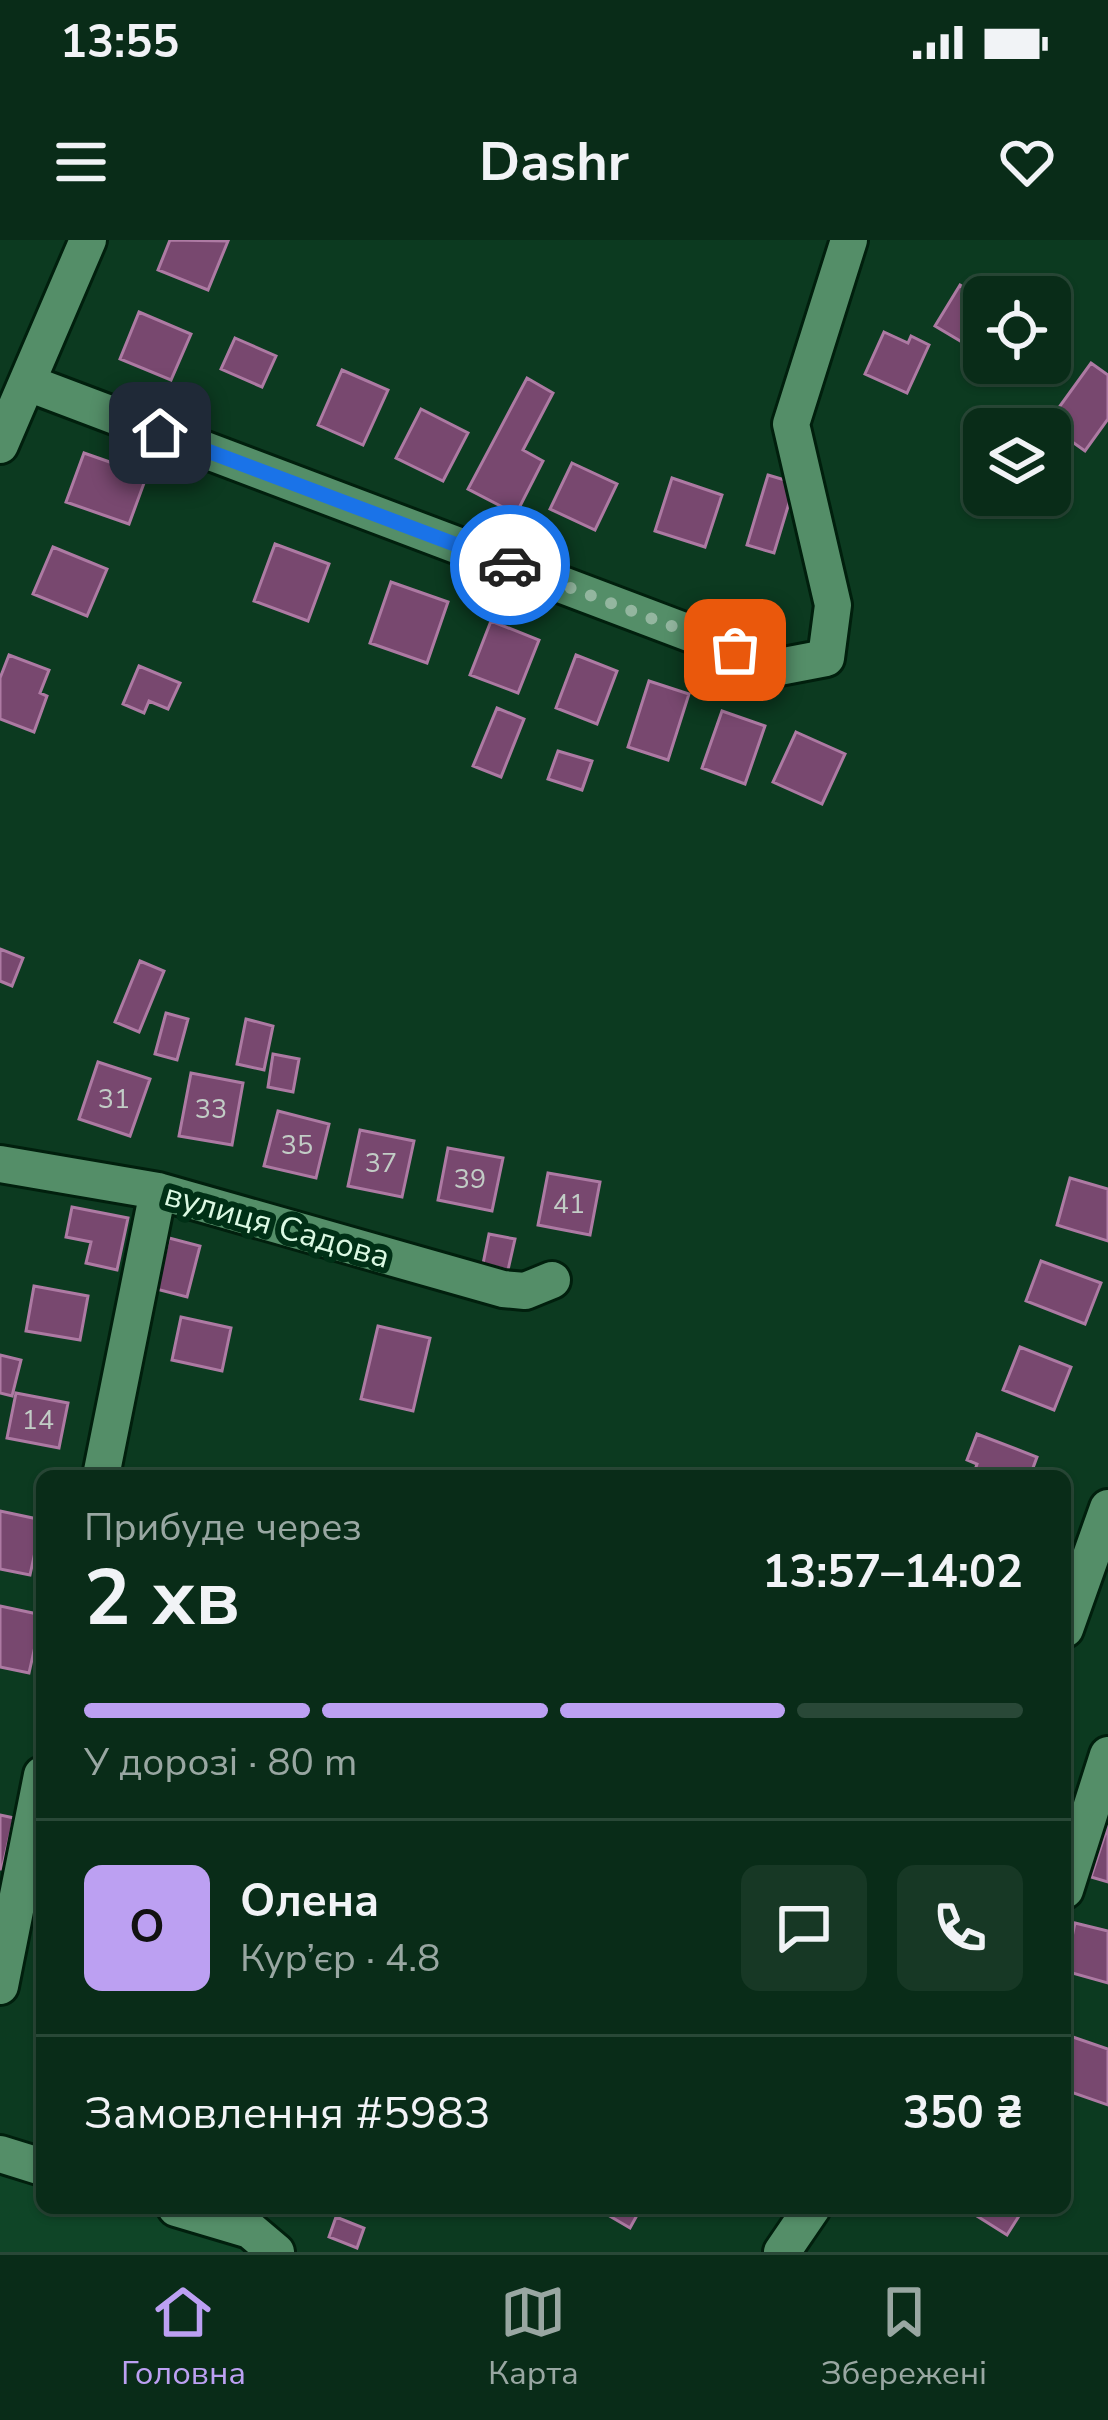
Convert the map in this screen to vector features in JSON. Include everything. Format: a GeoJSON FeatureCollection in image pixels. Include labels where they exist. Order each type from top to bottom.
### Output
{"type":"FeatureCollection","features":[{"type":"Feature","properties":{"kind":"street"},"geometry":{"type":"LineString","coordinates":[[0,445],[88,240]]}},
{"type":"Feature","properties":{"kind":"street"},"geometry":{"type":"LineString","coordinates":[[28,383],[779,667],[826,658],[833,605],[791,424],[849,240]]}},
{"type":"Feature","properties":{"kind":"street","name":"вулиця Садова"},"geometry":{"type":"LineString","coordinates":[[0,1164],[158,1191],[502,1289],[525,1291],[551,1280]]}},
{"type":"Feature","properties":{"kind":"street"},"geometry":{"type":"LineString","coordinates":[[102,1470],[158,1191]]}},
{"type":"Feature","properties":{"kind":"street"},"geometry":{"type":"LineString","coordinates":[[1071,1613],[1108,1508]]}},
{"type":"Feature","properties":{"kind":"street"},"geometry":{"type":"LineString","coordinates":[[1071,1870],[1108,1755]]}},
{"type":"Feature","properties":{"kind":"street"},"geometry":{"type":"LineString","coordinates":[[0,1986],[36,1805]]}},
{"type":"Feature","properties":{"kind":"street"},"geometry":{"type":"LineString","coordinates":[[0,2155],[36,2165]]}},
{"type":"Feature","properties":{"kind":"street"},"geometry":{"type":"LineString","coordinates":[[199,2214],[260,2230]]}},
{"type":"Feature","properties":{"kind":"street"},"geometry":{"type":"LineString","coordinates":[[782,2252],[808,2214]]}},
{"type":"Feature","properties":{"kind":"shaded area"},"geometry":{"type":"Polygon","coordinates":[[[0,2137],[36,2152],[36,2214],[177,2214],[264,2252],[0,2252],[0,2137]]]}},
{"type":"Feature","properties":{"kind":"building"},"geometry":{"type":"Polygon","coordinates":[[[170,240],[228,241],[208,290],[158,270],[170,240]]]}},
{"type":"Feature","properties":{"kind":"building"},"geometry":{"type":"Polygon","coordinates":[[[960,285],[963,287],[963,343],[935,326],[960,285]]]}},
{"type":"Feature","properties":{"kind":"building"},"geometry":{"type":"Polygon","coordinates":[[[139,312],[191,334],[171,380],[120,359],[139,312]]]}},
{"type":"Feature","properties":{"kind":"building"},"geometry":{"type":"Polygon","coordinates":[[[884,332],[908,343],[911,336],[929,345],[907,393],[865,374],[884,332]]]}},
{"type":"Feature","properties":{"kind":"building"},"geometry":{"type":"Polygon","coordinates":[[[235,338],[276,356],[262,387],[221,369],[235,338]]]}},
{"type":"Feature","properties":{"kind":"building"},"geometry":{"type":"Polygon","coordinates":[[[1091,363],[1108,375],[1108,419],[1085,451],[1071,441],[1071,408],[1059,408],[1091,363]]]}},
{"type":"Feature","properties":{"kind":"building"},"geometry":{"type":"Polygon","coordinates":[[[342,370],[388,390],[363,445],[318,425],[342,370]]]}},
{"type":"Feature","properties":{"kind":"building"},"geometry":{"type":"Polygon","coordinates":[[[527,378],[553,393],[523,450],[543,461],[516,514],[468,489],[527,378]]]}},
{"type":"Feature","properties":{"kind":"building"},"geometry":{"type":"Polygon","coordinates":[[[421,409],[468,433],[443,481],[396,458],[421,409]]]}},
{"type":"Feature","properties":{"kind":"building"},"geometry":{"type":"Polygon","coordinates":[[[84,453],[147,475],[129,524],[66,502],[84,453]]]}},
{"type":"Feature","properties":{"kind":"building"},"geometry":{"type":"Polygon","coordinates":[[[572,463],[617,484],[595,530],[550,509],[572,463]]]}},
{"type":"Feature","properties":{"kind":"building"},"geometry":{"type":"Polygon","coordinates":[[[768,475],[795,483],[774,553],[747,545],[768,475]]]}},
{"type":"Feature","properties":{"kind":"building"},"geometry":{"type":"Polygon","coordinates":[[[672,478],[722,495],[705,547],[655,531],[672,478]]]}},
{"type":"Feature","properties":{"kind":"building"},"geometry":{"type":"Polygon","coordinates":[[[275,544],[329,564],[308,621],[254,601],[275,544]]]}},
{"type":"Feature","properties":{"kind":"building"},"geometry":{"type":"Polygon","coordinates":[[[53,547],[107,569],[87,616],[33,594],[53,547]]]}},
{"type":"Feature","properties":{"kind":"building"},"geometry":{"type":"Polygon","coordinates":[[[391,582],[448,602],[427,663],[370,643],[391,582]]]}},
{"type":"Feature","properties":{"kind":"building"},"geometry":{"type":"Polygon","coordinates":[[[491,621],[539,640],[518,693],[470,675],[491,621]]]}},
{"type":"Feature","properties":{"kind":"building"},"geometry":{"type":"Polygon","coordinates":[[[9,655],[49,670],[40,693],[47,696],[34,732],[0,719],[0,678],[9,655]]]}},
{"type":"Feature","properties":{"kind":"building"},"geometry":{"type":"Polygon","coordinates":[[[576,655],[617,671],[597,724],[556,708],[576,655]]]}},
{"type":"Feature","properties":{"kind":"building"},"geometry":{"type":"Polygon","coordinates":[[[139,666],[180,683],[168,709],[149,701],[144,713],[123,704],[139,666]]]}},
{"type":"Feature","properties":{"kind":"building"},"geometry":{"type":"Polygon","coordinates":[[[649,681],[689,694],[668,760],[628,747],[649,681]]]}},
{"type":"Feature","properties":{"kind":"building"},"geometry":{"type":"Polygon","coordinates":[[[497,708],[524,719],[501,777],[473,766],[497,708]]]}},
{"type":"Feature","properties":{"kind":"building"},"geometry":{"type":"Polygon","coordinates":[[[722,711],[765,726],[745,784],[702,768],[722,711]]]}},
{"type":"Feature","properties":{"kind":"building"},"geometry":{"type":"Polygon","coordinates":[[[796,732],[845,754],[822,804],[773,782],[796,732]]]}},
{"type":"Feature","properties":{"kind":"building"},"geometry":{"type":"Polygon","coordinates":[[[558,751],[592,761],[582,790],[548,779],[558,751]]]}},
{"type":"Feature","properties":{"kind":"building"},"geometry":{"type":"Polygon","coordinates":[[[0,949],[23,958],[12,986],[0,981],[0,949]]]}},
{"type":"Feature","properties":{"kind":"building"},"geometry":{"type":"Polygon","coordinates":[[[140,961],[164,971],[139,1032],[115,1022],[140,961]]]}},
{"type":"Feature","properties":{"kind":"building"},"geometry":{"type":"Polygon","coordinates":[[[166,1013],[188,1019],[177,1060],[155,1054],[166,1013]]]}},
{"type":"Feature","properties":{"kind":"building"},"geometry":{"type":"Polygon","coordinates":[[[246,1019],[273,1026],[264,1070],[237,1064],[246,1019]]]}},
{"type":"Feature","properties":{"kind":"building"},"geometry":{"type":"Polygon","coordinates":[[[273,1054],[299,1059],[293,1092],[268,1087],[273,1054]]]}},
{"type":"Feature","properties":{"kind":"building"},"geometry":{"type":"Polygon","coordinates":[[[98,1062],[150,1079],[130,1136],[79,1119],[98,1062]]]}},
{"type":"Feature","properties":{"kind":"building"},"geometry":{"type":"Polygon","coordinates":[[[191,1073],[243,1083],[232,1145],[179,1136],[191,1073]]]}},
{"type":"Feature","properties":{"kind":"building"},"geometry":{"type":"Polygon","coordinates":[[[278,1111],[329,1124],[316,1178],[264,1166],[278,1111]]]}},
{"type":"Feature","properties":{"kind":"building"},"geometry":{"type":"Polygon","coordinates":[[[360,1130],[414,1141],[402,1197],[348,1186],[360,1130]]]}},
{"type":"Feature","properties":{"kind":"building"},"geometry":{"type":"Polygon","coordinates":[[[448,1148],[503,1158],[492,1211],[438,1200],[448,1148]]]}},
{"type":"Feature","properties":{"kind":"building"},"geometry":{"type":"Polygon","coordinates":[[[548,1173],[600,1182],[590,1235],[538,1225],[548,1173]]]}},
{"type":"Feature","properties":{"kind":"building"},"geometry":{"type":"Polygon","coordinates":[[[1070,1178],[1108,1189],[1108,1241],[1057,1225],[1070,1178]]]}},
{"type":"Feature","properties":{"kind":"building"},"geometry":{"type":"Polygon","coordinates":[[[72,1207],[128,1218],[117,1270],[86,1263],[91,1242],[66,1237],[72,1207]]]}},
{"type":"Feature","properties":{"kind":"building"},"geometry":{"type":"Polygon","coordinates":[[[489,1234],[515,1239],[508,1270],[483,1264],[489,1234]]]}},
{"type":"Feature","properties":{"kind":"building"},"geometry":{"type":"Polygon","coordinates":[[[169,1238],[200,1246],[187,1297],[156,1289],[169,1238]]]}},
{"type":"Feature","properties":{"kind":"building"},"geometry":{"type":"Polygon","coordinates":[[[1041,1261],[1101,1283],[1085,1324],[1026,1301],[1041,1261]]]}},
{"type":"Feature","properties":{"kind":"building"},"geometry":{"type":"Polygon","coordinates":[[[34,1286],[88,1296],[80,1340],[26,1331],[34,1286]]]}},
{"type":"Feature","properties":{"kind":"building"},"geometry":{"type":"Polygon","coordinates":[[[181,1317],[231,1328],[222,1371],[172,1360],[181,1317]]]}},
{"type":"Feature","properties":{"kind":"building"},"geometry":{"type":"Polygon","coordinates":[[[378,1326],[430,1338],[413,1411],[361,1399],[378,1326]]]}},
{"type":"Feature","properties":{"kind":"building"},"geometry":{"type":"Polygon","coordinates":[[[1020,1347],[1071,1367],[1054,1410],[1003,1390],[1020,1347]]]}},
{"type":"Feature","properties":{"kind":"building"},"geometry":{"type":"Polygon","coordinates":[[[0,1355],[21,1360],[12,1396],[0,1393],[0,1355]]]}},
{"type":"Feature","properties":{"kind":"building"},"geometry":{"type":"Polygon","coordinates":[[[16,1393],[68,1403],[59,1448],[7,1438],[16,1393]]]}},
{"type":"Feature","properties":{"kind":"building"},"geometry":{"type":"Polygon","coordinates":[[[977,1434],[1037,1457],[1032,1470],[975,1470],[977,1464],[967,1460],[977,1434]]]}},
{"type":"Feature","properties":{"kind":"building"},"geometry":{"type":"Polygon","coordinates":[[[0,1511],[36,1519],[30,1575],[0,1569],[0,1511]]]}},
{"type":"Feature","properties":{"kind":"building"},"geometry":{"type":"Polygon","coordinates":[[[0,1606],[36,1614],[29,1673],[0,1667],[0,1606]]]}},
{"type":"Feature","properties":{"kind":"building"},"geometry":{"type":"Polygon","coordinates":[[[0,1815],[14,1818],[2,1869],[0,1869],[0,1815]]]}},
{"type":"Feature","properties":{"kind":"building"},"geometry":{"type":"Polygon","coordinates":[[[1108,1825],[1108,1882],[1091,1877],[1108,1825]]]}},
{"type":"Feature","properties":{"kind":"building"},"geometry":{"type":"Polygon","coordinates":[[[1075,1923],[1108,1931],[1108,1983],[1071,1973],[1075,1923]]]}},
{"type":"Feature","properties":{"kind":"building"},"geometry":{"type":"Polygon","coordinates":[[[1071,2036],[1108,2049],[1108,2105],[1071,2092],[1071,2036]]]}},
{"type":"Feature","properties":{"kind":"building"},"geometry":{"type":"Polygon","coordinates":[[[606,2214],[638,2214],[630,2228],[606,2214]]]}},
{"type":"Feature","properties":{"kind":"building"},"geometry":{"type":"Polygon","coordinates":[[[974,2214],[1020,2214],[1007,2235],[974,2214]]]}},
{"type":"Feature","properties":{"kind":"building"},"geometry":{"type":"Polygon","coordinates":[[[336,2217],[364,2228],[357,2248],[329,2237],[336,2217]]]}},
{"type":"Feature","properties":{"kind":"way so far"},"geometry":{"type":"LineString","coordinates":[[510,565],[735,650]]}},
{"type":"Feature","properties":{"kind":"route"},"geometry":{"type":"LineString","coordinates":[[160,433],[510,565]]}}]}
